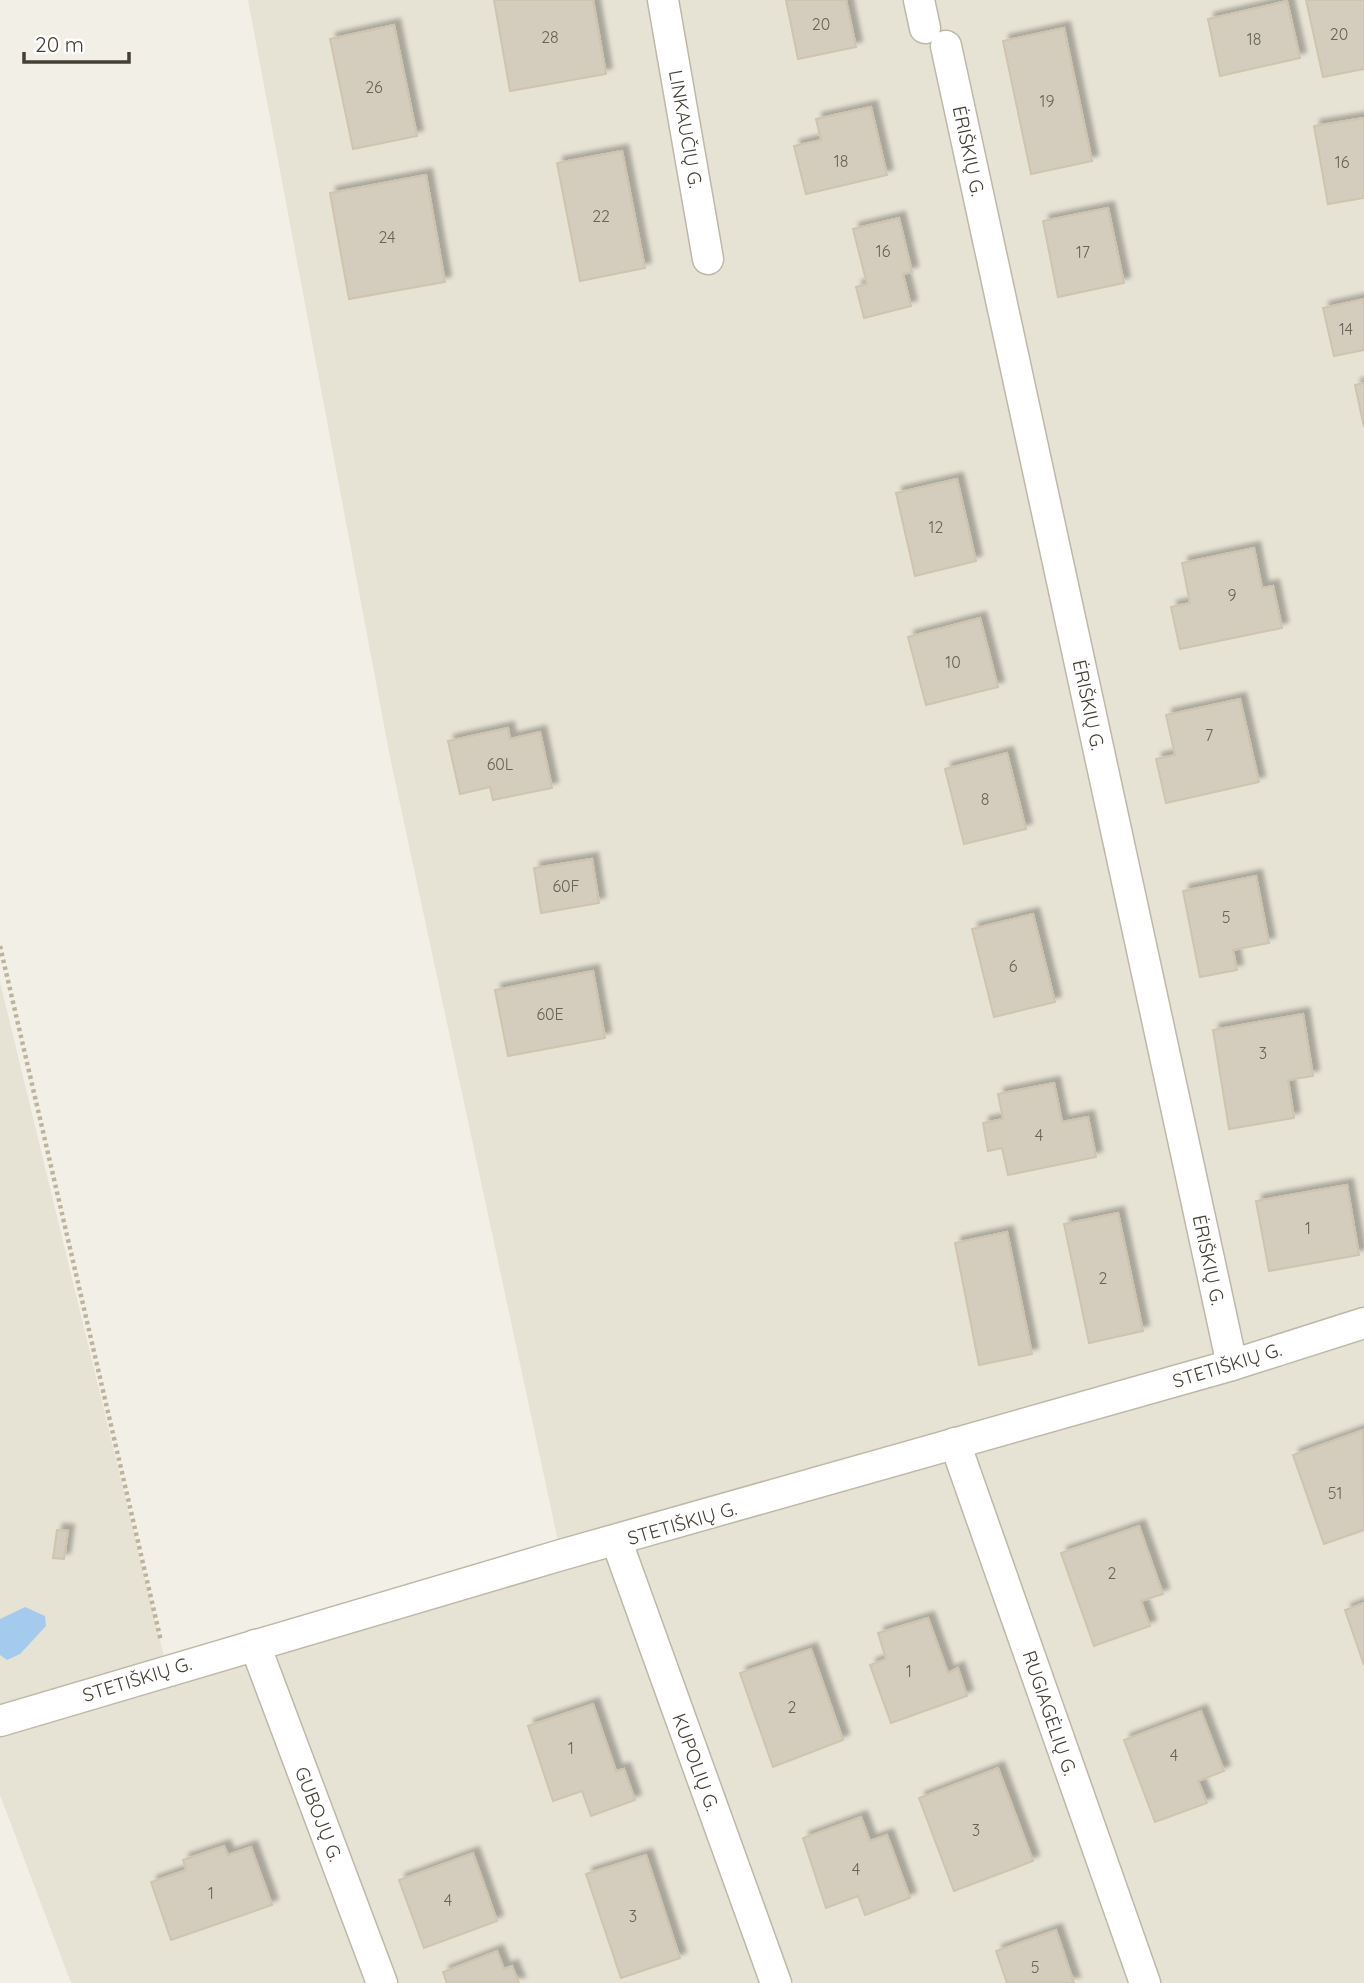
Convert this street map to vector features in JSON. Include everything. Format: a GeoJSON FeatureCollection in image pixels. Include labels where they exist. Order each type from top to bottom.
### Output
{"type":"FeatureCollection","features":[{"type":"Feature","properties":{"kind":"street","name":"LINKAUČIŲ G."},"geometry":{"type":"LineString","coordinates":[[663,0],[708,259]]}},
{"type":"Feature","properties":{"kind":"street","name":"ĖRIŠKIŲ G."},"geometry":{"type":"LineString","coordinates":[[930,25],[1231,1365]]}},
{"type":"Feature","properties":{"kind":"street","name":"STETIŠKIŲ G."},"geometry":{"type":"LineString","coordinates":[[0,1721],[167,1670],[1231,1365],[1364,1323]]}},
{"type":"Feature","properties":{"kind":"street","name":"RUGIAGĖLIŲ G."},"geometry":{"type":"LineString","coordinates":[[955,1443],[1145,1983]]}},
{"type":"Feature","properties":{"kind":"street","name":"KUPOLIŲ G."},"geometry":{"type":"LineString","coordinates":[[617,1542],[776,1983]]}},
{"type":"Feature","properties":{"kind":"street","name":"GUBOJŲ G."},"geometry":{"type":"LineString","coordinates":[[255,1645],[382,1983]]}},
{"type":"Feature","properties":{"kind":"path"},"geometry":{"type":"LineString","coordinates":[[0,946],[167,1670]]}},
{"type":"Feature","properties":{"kind":"shaded area"},"geometry":{"type":"Polygon","coordinates":[[[248,0],[1364,0],[1364,1983],[71,1983],[0,1795],[0,982],[167,1669],[561,1555],[390,757],[248,0]]]}},
{"type":"Feature","properties":{"kind":"water"},"geometry":{"type":"Polygon","coordinates":[[[25,1607],[45,1616],[46,1626],[20,1654],[7,1660],[0,1655],[0,1619],[25,1607]]]}},
{"type":"Feature","properties":{"kind":"building"},"geometry":{"type":"Polygon","coordinates":[[[494,0],[593,0],[606,74],[510,91],[494,0]]]}},
{"type":"Feature","properties":{"kind":"building"},"geometry":{"type":"Polygon","coordinates":[[[786,0],[846,0],[856,47],[798,59],[786,0]]]}},
{"type":"Feature","properties":{"kind":"building"},"geometry":{"type":"Polygon","coordinates":[[[1306,0],[1364,0],[1364,69],[1323,77],[1306,0]]]}},
{"type":"Feature","properties":{"kind":"building"},"geometry":{"type":"Polygon","coordinates":[[[1287,1],[1300,58],[1220,76],[1208,19],[1287,1]]]}},
{"type":"Feature","properties":{"kind":"building"},"geometry":{"type":"Polygon","coordinates":[[[394,25],[417,136],[353,149],[330,39],[394,25]]]}},
{"type":"Feature","properties":{"kind":"building"},"geometry":{"type":"Polygon","coordinates":[[[1064,28],[1092,161],[1031,174],[1003,41],[1064,28]]]}},
{"type":"Feature","properties":{"kind":"building"},"geometry":{"type":"Polygon","coordinates":[[[871,107],[887,175],[806,194],[794,146],[821,140],[816,119],[871,107]]]}},
{"type":"Feature","properties":{"kind":"building"},"geometry":{"type":"Polygon","coordinates":[[[1364,118],[1364,198],[1328,204],[1314,126],[1364,118]]]}},
{"type":"Feature","properties":{"kind":"building"},"geometry":{"type":"Polygon","coordinates":[[[622,151],[645,268],[580,281],[557,163],[622,151]]]}},
{"type":"Feature","properties":{"kind":"building"},"geometry":{"type":"Polygon","coordinates":[[[426,175],[445,282],[349,299],[330,193],[426,175]]]}},
{"type":"Feature","properties":{"kind":"building"},"geometry":{"type":"Polygon","coordinates":[[[1108,208],[1124,283],[1058,297],[1043,221],[1108,208]]]}},
{"type":"Feature","properties":{"kind":"building"},"geometry":{"type":"Polygon","coordinates":[[[899,218],[912,272],[903,274],[911,306],[864,318],[856,287],[867,284],[853,229],[899,218]]]}},
{"type":"Feature","properties":{"kind":"building"},"geometry":{"type":"Polygon","coordinates":[[[1364,299],[1364,350],[1334,356],[1323,308],[1364,299]]]}},
{"type":"Feature","properties":{"kind":"building"},"geometry":{"type":"Polygon","coordinates":[[[1364,383],[1364,427],[1355,385],[1364,383]]]}},
{"type":"Feature","properties":{"kind":"building"},"geometry":{"type":"Polygon","coordinates":[[[957,479],[976,561],[915,576],[896,493],[957,479]]]}},
{"type":"Feature","properties":{"kind":"building"},"geometry":{"type":"Polygon","coordinates":[[[1254,548],[1262,588],[1273,586],[1282,628],[1180,649],[1171,607],[1190,603],[1182,563],[1254,548]]]}},
{"type":"Feature","properties":{"kind":"building"},"geometry":{"type":"Polygon","coordinates":[[[980,618],[998,687],[926,705],[908,637],[980,618]]]}},
{"type":"Feature","properties":{"kind":"building"},"geometry":{"type":"Polygon","coordinates":[[[1240,699],[1259,782],[1166,803],[1156,759],[1175,755],[1166,715],[1240,699]]]}},
{"type":"Feature","properties":{"kind":"building"},"geometry":{"type":"Polygon","coordinates":[[[508,728],[510,739],[540,732],[552,788],[493,800],[490,787],[460,794],[448,741],[508,728]]]}},
{"type":"Feature","properties":{"kind":"building"},"geometry":{"type":"Polygon","coordinates":[[[1007,753],[1026,829],[964,844],[945,769],[1007,753]]]}},
{"type":"Feature","properties":{"kind":"building"},"geometry":{"type":"Polygon","coordinates":[[[592,859],[599,903],[541,913],[534,868],[592,859]]]}},
{"type":"Feature","properties":{"kind":"building"},"geometry":{"type":"Polygon","coordinates":[[[1256,876],[1269,943],[1233,950],[1237,970],[1200,977],[1183,891],[1256,876]]]}},
{"type":"Feature","properties":{"kind":"building"},"geometry":{"type":"Polygon","coordinates":[[[1033,914],[1055,1002],[994,1017],[972,929],[1033,914]]]}},
{"type":"Feature","properties":{"kind":"building"},"geometry":{"type":"Polygon","coordinates":[[[593,971],[605,1038],[508,1056],[495,990],[593,971]]]}},
{"type":"Feature","properties":{"kind":"building"},"geometry":{"type":"Polygon","coordinates":[[[1303,1014],[1313,1076],[1288,1080],[1294,1118],[1229,1129],[1213,1030],[1303,1014]]]}},
{"type":"Feature","properties":{"kind":"building"},"geometry":{"type":"Polygon","coordinates":[[[1054,1083],[1062,1122],[1088,1117],[1096,1157],[1008,1175],[1002,1148],[988,1151],[983,1123],[1003,1119],[998,1094],[1054,1083]]]}},
{"type":"Feature","properties":{"kind":"building"},"geometry":{"type":"Polygon","coordinates":[[[1347,1185],[1359,1255],[1269,1271],[1256,1201],[1347,1185]]]}},
{"type":"Feature","properties":{"kind":"building"},"geometry":{"type":"Polygon","coordinates":[[[1118,1213],[1143,1331],[1089,1343],[1064,1224],[1118,1213]]]}},
{"type":"Feature","properties":{"kind":"building"},"geometry":{"type":"Polygon","coordinates":[[[1007,1232],[1032,1354],[979,1365],[955,1243],[1007,1232]]]}},
{"type":"Feature","properties":{"kind":"building"},"geometry":{"type":"Polygon","coordinates":[[[1363,1430],[1364,1530],[1324,1544],[1293,1455],[1363,1430]]]}},
{"type":"Feature","properties":{"kind":"building"},"geometry":{"type":"Polygon","coordinates":[[[1139,1526],[1163,1594],[1141,1601],[1150,1626],[1094,1646],[1061,1553],[1139,1526]]]}},
{"type":"Feature","properties":{"kind":"building"},"geometry":{"type":"Polygon","coordinates":[[[57,1530],[68,1531],[64,1559],[53,1558],[57,1530]]]}},
{"type":"Feature","properties":{"kind":"building"},"geometry":{"type":"Polygon","coordinates":[[[1364,1603],[1364,1665],[1345,1610],[1364,1603]]]}},
{"type":"Feature","properties":{"kind":"building"},"geometry":{"type":"Polygon","coordinates":[[[928,1618],[948,1673],[958,1668],[967,1696],[891,1723],[870,1665],[886,1659],[878,1633],[928,1618]]]}},
{"type":"Feature","properties":{"kind":"building"},"geometry":{"type":"Polygon","coordinates":[[[811,1649],[843,1740],[773,1767],[740,1673],[811,1649]]]}},
{"type":"Feature","properties":{"kind":"building"},"geometry":{"type":"Polygon","coordinates":[[[593,1704],[616,1771],[624,1769],[635,1800],[591,1816],[582,1791],[553,1801],[528,1726],[593,1704]]]}},
{"type":"Feature","properties":{"kind":"building"},"geometry":{"type":"Polygon","coordinates":[[[1201,1711],[1224,1771],[1198,1781],[1207,1803],[1155,1822],[1124,1740],[1201,1711]]]}},
{"type":"Feature","properties":{"kind":"building"},"geometry":{"type":"Polygon","coordinates":[[[998,1768],[1033,1861],[954,1891],[919,1798],[998,1768]]]}},
{"type":"Feature","properties":{"kind":"building"},"geometry":{"type":"Polygon","coordinates":[[[861,1817],[870,1841],[887,1835],[910,1898],[865,1915],[858,1896],[826,1908],[803,1838],[861,1817]]]}},
{"type":"Feature","properties":{"kind":"building"},"geometry":{"type":"Polygon","coordinates":[[[224,1846],[228,1855],[251,1847],[272,1905],[171,1940],[151,1882],[186,1870],[183,1860],[224,1846]]]}},
{"type":"Feature","properties":{"kind":"building"},"geometry":{"type":"Polygon","coordinates":[[[473,1853],[497,1921],[424,1948],[399,1880],[473,1853]]]}},
{"type":"Feature","properties":{"kind":"building"},"geometry":{"type":"Polygon","coordinates":[[[646,1855],[680,1958],[621,1978],[586,1874],[646,1855]]]}},
{"type":"Feature","properties":{"kind":"building"},"geometry":{"type":"Polygon","coordinates":[[[1056,1930],[1074,1983],[1007,1983],[996,1951],[1056,1930]]]}},
{"type":"Feature","properties":{"kind":"building"},"geometry":{"type":"Polygon","coordinates":[[[497,1951],[504,1969],[512,1966],[519,1983],[447,1983],[443,1972],[497,1951]]]}}]}
